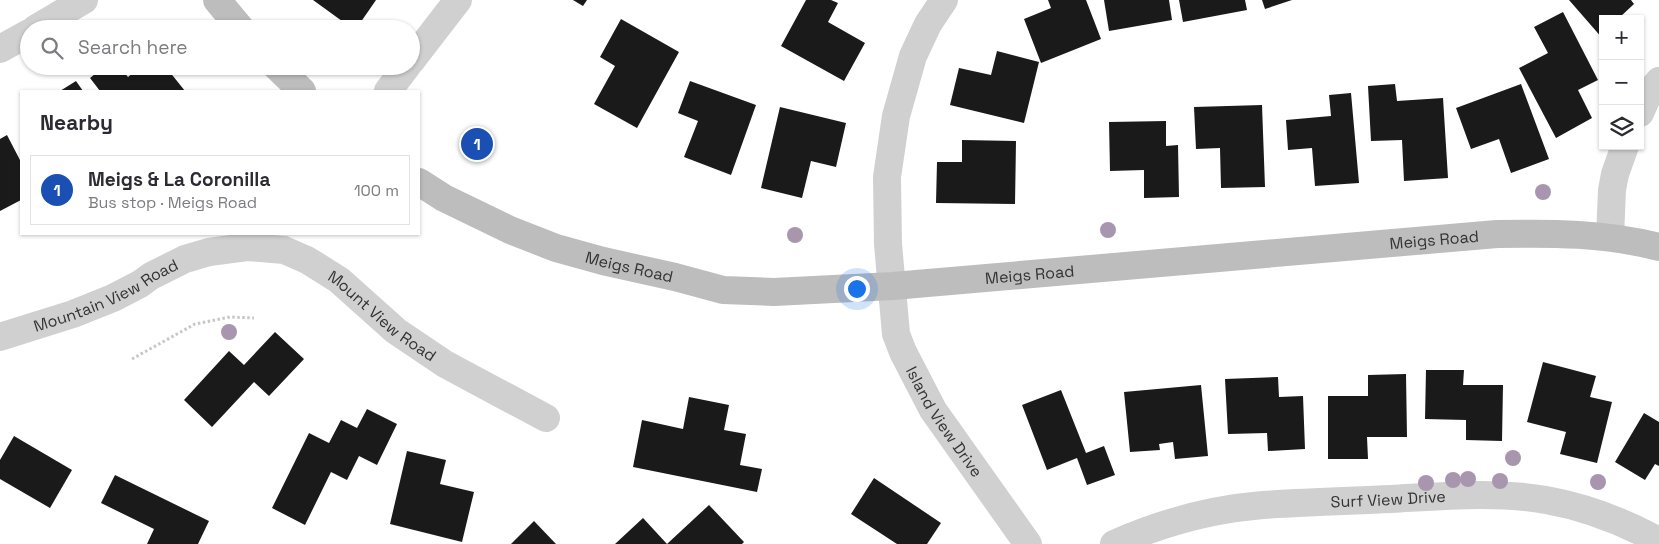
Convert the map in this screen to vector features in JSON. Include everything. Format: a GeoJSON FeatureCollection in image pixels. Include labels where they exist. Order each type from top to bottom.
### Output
{"type":"FeatureCollection","features":[{"type":"Feature","properties":{"kind":"main road"},"geometry":{"type":"LineString","coordinates":[[217,0],[234,20]]}},
{"type":"Feature","properties":{"kind":"main road"},"geometry":{"type":"LineString","coordinates":[[285,75],[301,90]]}},
{"type":"Feature","properties":{"kind":"main road","name":"Meigs Road"},"geometry":{"type":"LineString","coordinates":[[420,183],[444,198],[510,230],[556,248],[723,290],[774,292],[893,286],[1497,234],[1552,233],[1610,237],[1659,247]]}},
{"type":"Feature","properties":{"kind":"street"},"geometry":{"type":"LineString","coordinates":[[50,20],[84,0]]}},
{"type":"Feature","properties":{"kind":"street"},"geometry":{"type":"LineString","coordinates":[[420,49],[458,0]]}},
{"type":"Feature","properties":{"kind":"street","name":"Island View Drive"},"geometry":{"type":"LineString","coordinates":[[944,0],[928,24],[913,56],[896,116],[887,192],[888,244],[898,341],[929,402],[1028,544]]}},
{"type":"Feature","properties":{"kind":"street"},"geometry":{"type":"LineString","coordinates":[[0,50],[20,38]]}},
{"type":"Feature","properties":{"kind":"street"},"geometry":{"type":"LineString","coordinates":[[389,90],[400,75]]}},
{"type":"Feature","properties":{"kind":"street"},"geometry":{"type":"LineString","coordinates":[[1644,105],[1648,95],[1659,81]]}},
{"type":"Feature","properties":{"kind":"street"},"geometry":{"type":"LineString","coordinates":[[1610,237],[1612,190],[1615,174],[1624,150]]}},
{"type":"Feature","properties":{"kind":"street","name":"Mount View Road"},"geometry":{"type":"LineString","coordinates":[[209,252],[247,248],[284,250],[307,260],[339,280],[396,330],[444,364],[546,418]]}},
{"type":"Feature","properties":{"kind":"street","name":"Mountain View Road"},"geometry":{"type":"LineString","coordinates":[[0,337],[73,314],[113,298],[185,259],[209,252]]}},
{"type":"Feature","properties":{"kind":"street","name":"Surf View Drive"},"geometry":{"type":"LineString","coordinates":[[1114,544],[1163,525],[1212,512],[1262,505],[1493,494],[1546,500],[1588,510],[1636,528],[1659,541]]}},
{"type":"Feature","properties":{"kind":"path"},"geometry":{"type":"LineString","coordinates":[[132,359],[195,324],[230,316],[254,318]]}},
{"type":"Feature","properties":{"kind":"building"},"geometry":{"type":"Polygon","coordinates":[[[313,0],[376,0],[362,20],[341,20],[313,0]]]}},
{"type":"Feature","properties":{"kind":"building"},"geometry":{"type":"Polygon","coordinates":[[[573,0],[587,0],[583,6],[573,0]]]}},
{"type":"Feature","properties":{"kind":"building"},"geometry":{"type":"Polygon","coordinates":[[[806,0],[831,0],[838,3],[828,22],[865,43],[844,81],[781,46],[806,0]]]}},
{"type":"Feature","properties":{"kind":"building"},"geometry":{"type":"Polygon","coordinates":[[[1048,0],[1086,0],[1101,39],[1041,63],[1024,19],[1051,8],[1048,0]]]}},
{"type":"Feature","properties":{"kind":"building"},"geometry":{"type":"Polygon","coordinates":[[[1104,0],[1169,0],[1172,20],[1109,31],[1104,0]]]}},
{"type":"Feature","properties":{"kind":"building"},"geometry":{"type":"Polygon","coordinates":[[[1179,0],[1245,0],[1247,10],[1183,22],[1179,0]]]}},
{"type":"Feature","properties":{"kind":"building"},"geometry":{"type":"Polygon","coordinates":[[[1262,0],[1292,0],[1265,9],[1262,0]]]}},
{"type":"Feature","properties":{"kind":"building"},"geometry":{"type":"Polygon","coordinates":[[[1569,0],[1631,0],[1634,4],[1622,15],[1599,15],[1599,34],[1569,0]]]}},
{"type":"Feature","properties":{"kind":"building"},"geometry":{"type":"Polygon","coordinates":[[[1563,12],[1598,80],[1578,90],[1592,118],[1556,138],[1519,68],[1548,53],[1534,27],[1563,12]]]}},
{"type":"Feature","properties":{"kind":"building"},"geometry":{"type":"Polygon","coordinates":[[[621,19],[679,52],[637,128],[594,104],[615,66],[600,57],[621,19]]]}},
{"type":"Feature","properties":{"kind":"building"},"geometry":{"type":"Polygon","coordinates":[[[997,51],[1039,62],[1024,123],[950,105],[959,68],[991,75],[997,51]]]}},
{"type":"Feature","properties":{"kind":"building"},"geometry":{"type":"Polygon","coordinates":[[[94,75],[126,75],[128,77],[130,75],[172,75],[184,90],[99,90],[90,78],[94,75]]]}},
{"type":"Feature","properties":{"kind":"building"},"geometry":{"type":"Polygon","coordinates":[[[76,81],[82,90],[62,90],[76,81]]]}},
{"type":"Feature","properties":{"kind":"building"},"geometry":{"type":"Polygon","coordinates":[[[690,81],[756,105],[731,175],[684,157],[698,121],[678,113],[690,81]]]}},
{"type":"Feature","properties":{"kind":"building"},"geometry":{"type":"Polygon","coordinates":[[[1395,84],[1397,101],[1443,98],[1448,178],[1404,181],[1402,140],[1371,141],[1368,86],[1395,84]]]}},
{"type":"Feature","properties":{"kind":"building"},"geometry":{"type":"Polygon","coordinates":[[[1521,84],[1549,159],[1511,173],[1499,139],[1471,149],[1456,108],[1521,84]]]}},
{"type":"Feature","properties":{"kind":"building"},"geometry":{"type":"Polygon","coordinates":[[[1351,93],[1359,183],[1315,186],[1312,148],[1288,150],[1286,120],[1331,116],[1329,95],[1351,93]]]}},
{"type":"Feature","properties":{"kind":"building"},"geometry":{"type":"Polygon","coordinates":[[[1262,105],[1265,187],[1221,188],[1220,148],[1196,149],[1194,107],[1262,105]]]}},
{"type":"Feature","properties":{"kind":"building"},"geometry":{"type":"Polygon","coordinates":[[[780,107],[846,123],[836,167],[811,161],[802,198],[761,188],[780,107]]]}},
{"type":"Feature","properties":{"kind":"building"},"geometry":{"type":"Polygon","coordinates":[[[1166,121],[1166,146],[1178,145],[1179,197],[1144,198],[1144,170],[1110,171],[1109,122],[1166,121]]]}},
{"type":"Feature","properties":{"kind":"building"},"geometry":{"type":"Polygon","coordinates":[[[7,135],[20,160],[20,201],[0,211],[0,139],[7,135]]]}},
{"type":"Feature","properties":{"kind":"building"},"geometry":{"type":"Polygon","coordinates":[[[962,140],[1016,141],[1015,204],[936,203],[937,162],[962,162],[962,140]]]}},
{"type":"Feature","properties":{"kind":"building"},"geometry":{"type":"Polygon","coordinates":[[[275,332],[304,359],[269,396],[254,382],[212,427],[184,400],[229,351],[244,365],[275,332]]]}},
{"type":"Feature","properties":{"kind":"building"},"geometry":{"type":"Polygon","coordinates":[[[1543,362],[1596,376],[1590,397],[1612,402],[1597,463],[1560,454],[1566,432],[1527,422],[1543,362]]]}},
{"type":"Feature","properties":{"kind":"building"},"geometry":{"type":"Polygon","coordinates":[[[1426,370],[1464,370],[1463,385],[1503,385],[1502,441],[1466,440],[1466,420],[1425,419],[1426,370]]]}},
{"type":"Feature","properties":{"kind":"building"},"geometry":{"type":"Polygon","coordinates":[[[1406,374],[1407,437],[1367,437],[1368,459],[1328,459],[1328,396],[1368,396],[1368,375],[1406,374]]]}},
{"type":"Feature","properties":{"kind":"building"},"geometry":{"type":"Polygon","coordinates":[[[1278,377],[1279,397],[1303,396],[1305,449],[1268,451],[1267,433],[1228,434],[1225,379],[1278,377]]]}},
{"type":"Feature","properties":{"kind":"building"},"geometry":{"type":"Polygon","coordinates":[[[1201,385],[1208,456],[1175,459],[1173,442],[1159,444],[1160,450],[1130,452],[1124,392],[1201,385]]]}},
{"type":"Feature","properties":{"kind":"building"},"geometry":{"type":"Polygon","coordinates":[[[1061,390],[1086,453],[1104,446],[1115,475],[1087,485],[1077,458],[1047,470],[1022,405],[1061,390]]]}},
{"type":"Feature","properties":{"kind":"building"},"geometry":{"type":"Polygon","coordinates":[[[689,397],[729,405],[724,430],[746,434],[740,465],[762,469],[757,492],[633,467],[642,420],[683,429],[689,397]]]}},
{"type":"Feature","properties":{"kind":"building"},"geometry":{"type":"Polygon","coordinates":[[[367,409],[397,424],[377,465],[359,456],[347,480],[331,472],[305,525],[272,508],[309,433],[329,443],[341,420],[357,428],[367,409]]]}},
{"type":"Feature","properties":{"kind":"building"},"geometry":{"type":"Polygon","coordinates":[[[1644,413],[1659,422],[1659,466],[1655,464],[1645,480],[1615,462],[1644,413]]]}},
{"type":"Feature","properties":{"kind":"building"},"geometry":{"type":"Polygon","coordinates":[[[14,436],[72,470],[50,508],[0,479],[0,460],[14,436]]]}},
{"type":"Feature","properties":{"kind":"building"},"geometry":{"type":"Polygon","coordinates":[[[407,451],[446,460],[440,484],[474,492],[462,542],[390,524],[407,451]]]}},
{"type":"Feature","properties":{"kind":"building"},"geometry":{"type":"Polygon","coordinates":[[[115,475],[209,521],[198,544],[147,544],[154,529],[101,503],[115,475]]]}},
{"type":"Feature","properties":{"kind":"building"},"geometry":{"type":"Polygon","coordinates":[[[874,478],[941,523],[927,544],[897,544],[851,514],[874,478]]]}},
{"type":"Feature","properties":{"kind":"building"},"geometry":{"type":"Polygon","coordinates":[[[709,505],[744,542],[742,544],[667,544],[709,505]]]}},
{"type":"Feature","properties":{"kind":"building"},"geometry":{"type":"Polygon","coordinates":[[[643,518],[667,544],[615,544],[643,518]]]}},
{"type":"Feature","properties":{"kind":"building"},"geometry":{"type":"Polygon","coordinates":[[[534,521],[556,544],[511,544],[534,521]]]}},
{"type":"Feature","properties":{"kind":"place","name":"Meigs & La Coronilla"},"geometry":{"type":"Point","coordinates":[477,144]}}]}
